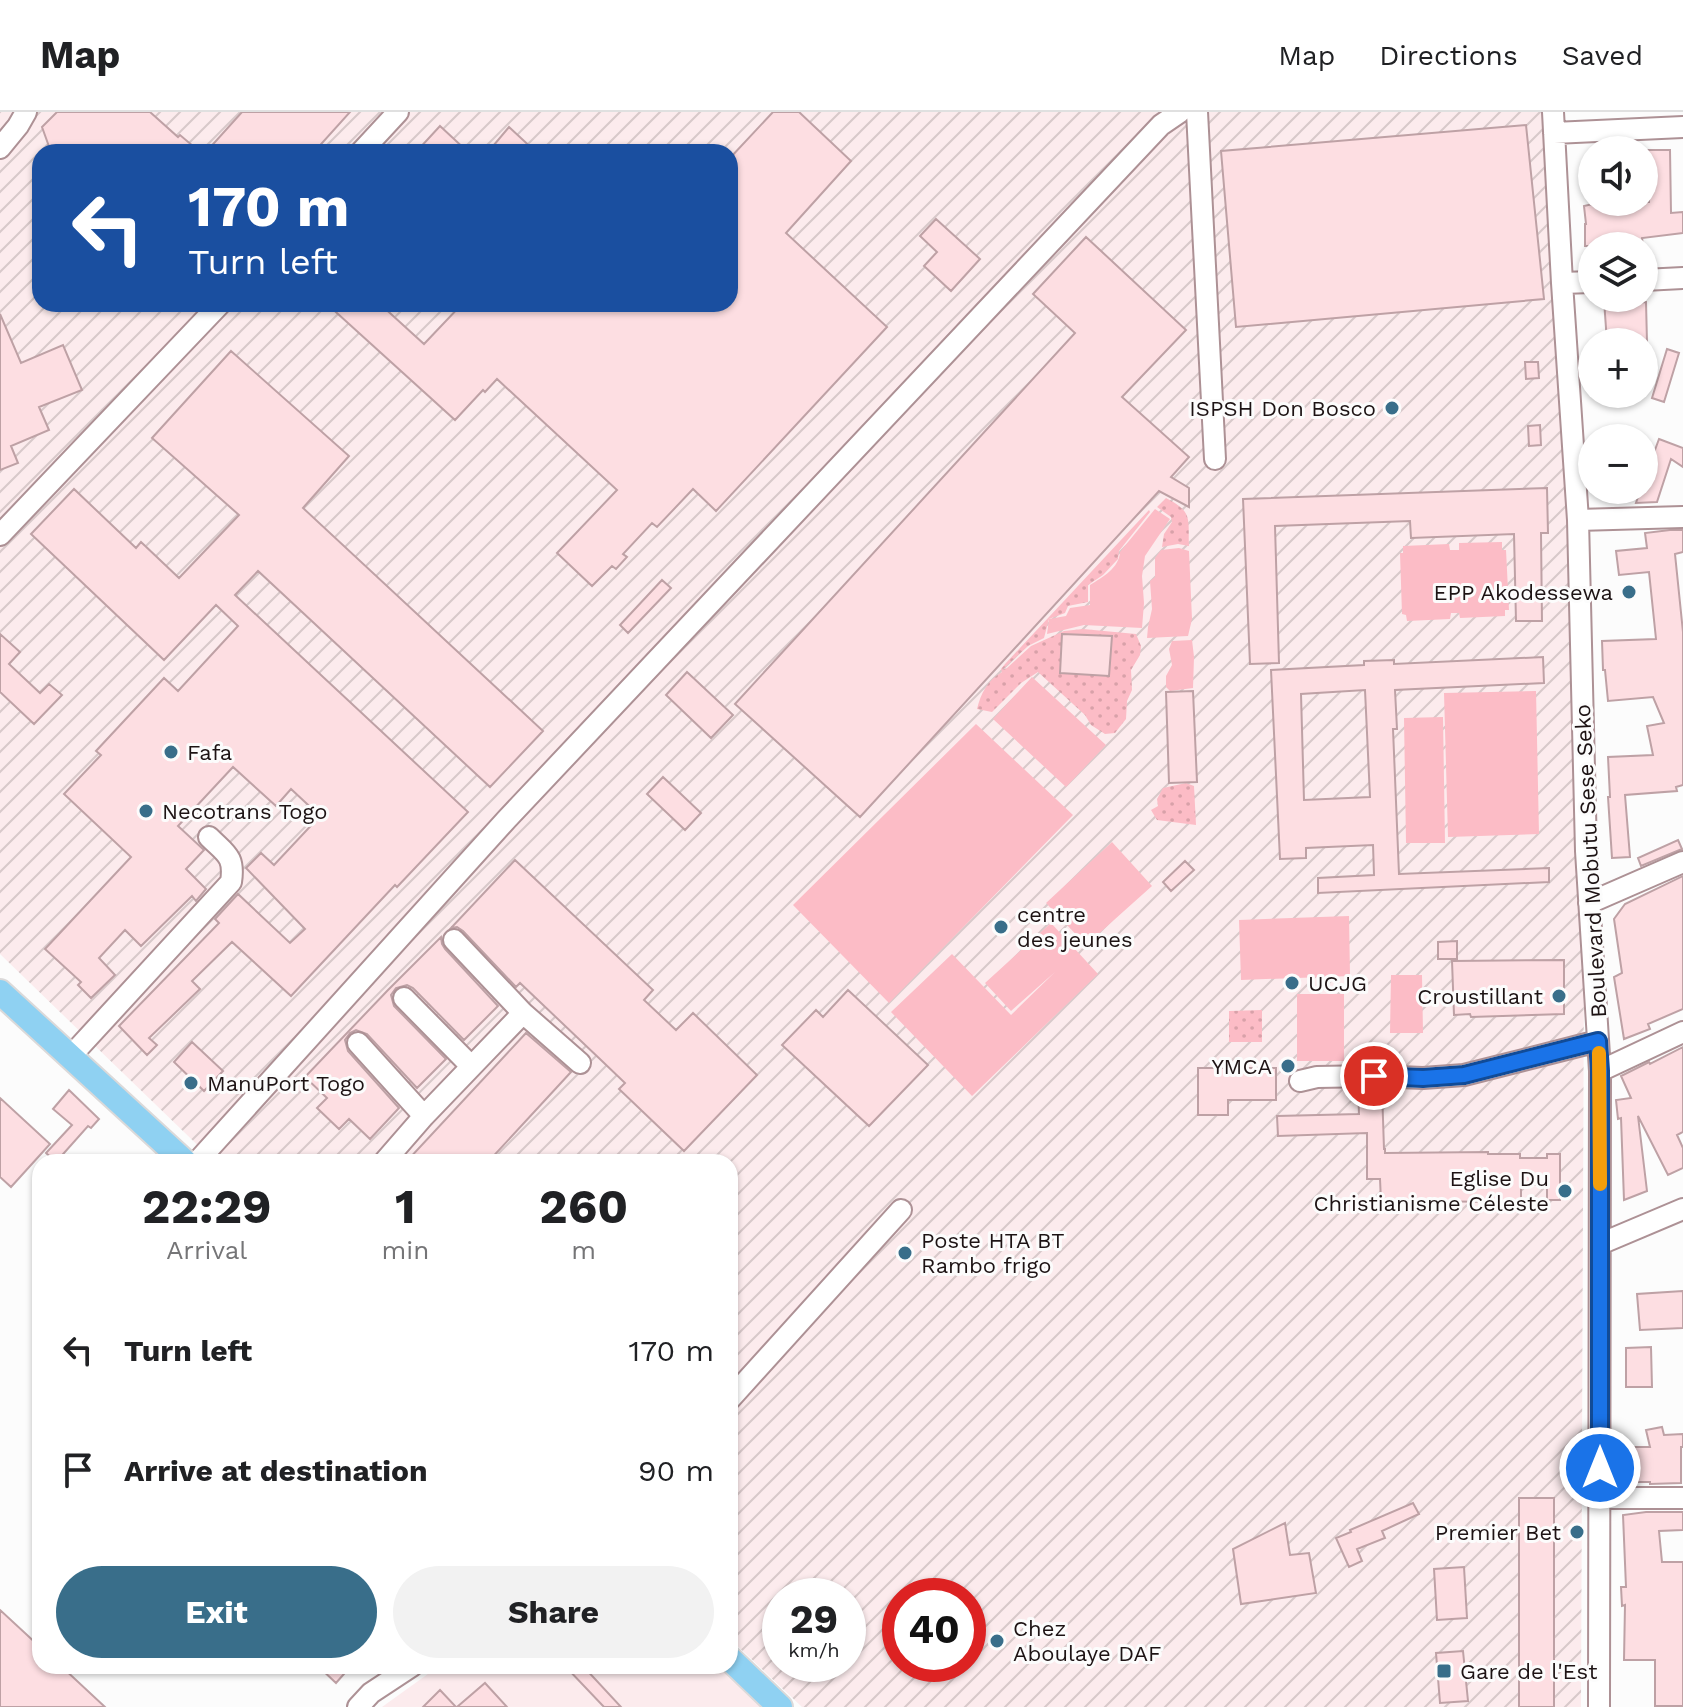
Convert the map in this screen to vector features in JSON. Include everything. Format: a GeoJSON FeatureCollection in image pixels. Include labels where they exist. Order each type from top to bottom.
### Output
{"type":"FeatureCollection","features":[{"type":"Feature","properties":{"kind":"main road"},"geometry":{"type":"LineString","coordinates":[[0,992],[176,1154]]}},
{"type":"Feature","properties":{"kind":"main road"},"geometry":{"type":"LineString","coordinates":[[738,1667],[780,1707]]}},
{"type":"Feature","properties":{"kind":"street"},"geometry":{"type":"LineString","coordinates":[[0,148],[26,112]]}},
{"type":"Feature","properties":{"kind":"street"},"geometry":{"type":"LineString","coordinates":[[368,144],[398,112]]}},
{"type":"Feature","properties":{"kind":"street"},"geometry":{"type":"LineString","coordinates":[[204,1154],[517,807],[1161,125],[1180,112]]}},
{"type":"Feature","properties":{"kind":"street"},"geometry":{"type":"LineString","coordinates":[[1197,112],[1215,459]]}},
{"type":"Feature","properties":{"kind":"street","name":"Boulevard Mobutu Sese Seko"},"geometry":{"type":"LineString","coordinates":[[1553,112],[1578,520],[1589,903],[1600,1071],[1599,1707]]}},
{"type":"Feature","properties":{"kind":"street"},"geometry":{"type":"LineString","coordinates":[[1554,133],[1683,127]]}},
{"type":"Feature","properties":{"kind":"street"},"geometry":{"type":"LineString","coordinates":[[1658,279],[1683,278]]}},
{"type":"Feature","properties":{"kind":"street"},"geometry":{"type":"LineString","coordinates":[[1562,283],[1578,282]]}},
{"type":"Feature","properties":{"kind":"street"},"geometry":{"type":"LineString","coordinates":[[0,535],[212,312]]}},
{"type":"Feature","properties":{"kind":"street"},"geometry":{"type":"LineString","coordinates":[[1578,520],[1683,517]]}},
{"type":"Feature","properties":{"kind":"street"},"geometry":{"type":"LineString","coordinates":[[70,1057],[231,882],[233,866],[229,857],[209,837]]}},
{"type":"Feature","properties":{"kind":"street"},"geometry":{"type":"LineString","coordinates":[[1589,903],[1683,862]]}},
{"type":"Feature","properties":{"kind":"street"},"geometry":{"type":"LineString","coordinates":[[454,940],[523,1013],[580,1063]]}},
{"type":"Feature","properties":{"kind":"street"},"geometry":{"type":"LineString","coordinates":[[404,998],[471,1066]]}},
{"type":"Feature","properties":{"kind":"street"},"geometry":{"type":"LineString","coordinates":[[391,1154],[523,1013]]}},
{"type":"Feature","properties":{"kind":"street"},"geometry":{"type":"LineString","coordinates":[[1600,1071],[1683,1032]]}},
{"type":"Feature","properties":{"kind":"street"},"geometry":{"type":"LineString","coordinates":[[1300,1081],[1317,1077],[1423,1078],[1464,1075],[1598,1041]]}},
{"type":"Feature","properties":{"kind":"street"},"geometry":{"type":"LineString","coordinates":[[358,1043],[424,1116]]}},
{"type":"Feature","properties":{"kind":"street"},"geometry":{"type":"LineString","coordinates":[[1600,1244],[1683,1209]]}},
{"type":"Feature","properties":{"kind":"street"},"geometry":{"type":"LineString","coordinates":[[738,1390],[901,1210]]}},
{"type":"Feature","properties":{"kind":"street"},"geometry":{"type":"LineString","coordinates":[[1599,1498],[1683,1498]]}},
{"type":"Feature","properties":{"kind":"street"},"geometry":{"type":"LineString","coordinates":[[358,1707],[371,1693],[400,1674]]}},
{"type":"Feature","properties":{"kind":"shaded area"},"geometry":{"type":"Polygon","coordinates":[[[0,112],[1543,112],[1566,485],[1584,958],[1581,1707],[802,1707],[776,1682],[866,1682],[866,1578],[762,1578],[762,1669],[738,1647],[738,1154],[207,1154],[0,954],[0,112]]]}},
{"type":"Feature","properties":{"kind":"shaded area"},"geometry":{"type":"Polygon","coordinates":[[[1166,498],[1185,512],[1189,546],[1178,544],[1162,547],[1164,534],[1172,522],[1171,517],[1157,507],[1166,498]]]}},
{"type":"Feature","properties":{"kind":"shaded area"},"geometry":{"type":"Polygon","coordinates":[[[1155,509],[1170,519],[1145,556],[1142,628],[1084,625],[1047,634],[1049,619],[1066,616],[1070,608],[1090,605],[1090,585],[1113,567],[1120,552],[1155,509]]]}},
{"type":"Feature","properties":{"kind":"shaded area"},"geometry":{"type":"Polygon","coordinates":[[[1149,510],[1119,551],[1118,559],[1088,585],[1088,602],[1068,606],[1065,613],[1049,619],[1044,638],[1028,646],[1002,670],[1031,646],[1064,631],[1083,629],[1136,634],[1141,646],[1140,655],[1131,670],[1132,690],[1127,701],[1126,719],[1115,733],[1105,734],[1091,725],[1085,715],[1038,672],[1021,683],[992,712],[977,709],[992,679],[1002,672],[1001,669],[1005,664],[1149,510]]]}},
{"type":"Feature","properties":{"kind":"shaded area"},"geometry":{"type":"Polygon","coordinates":[[[1502,542],[1502,550],[1506,550],[1509,610],[1505,610],[1505,616],[1460,618],[1459,613],[1451,613],[1450,619],[1407,621],[1406,615],[1402,614],[1400,553],[1403,553],[1403,546],[1449,544],[1450,550],[1459,550],[1459,543],[1502,542]]]}},
{"type":"Feature","properties":{"kind":"shaded area"},"geometry":{"type":"Polygon","coordinates":[[[1179,548],[1189,551],[1192,619],[1188,636],[1147,638],[1152,609],[1150,581],[1155,577],[1155,558],[1161,550],[1179,548]]]}},
{"type":"Feature","properties":{"kind":"shaded area"},"geometry":{"type":"Polygon","coordinates":[[[1192,640],[1193,688],[1170,691],[1166,687],[1166,676],[1172,665],[1169,649],[1172,641],[1192,640]]]}},
{"type":"Feature","properties":{"kind":"shaded area"},"geometry":{"type":"Polygon","coordinates":[[[1032,677],[1106,745],[1066,787],[993,719],[1032,677]]]}},
{"type":"Feature","properties":{"kind":"shaded area"},"geometry":{"type":"Polygon","coordinates":[[[1536,691],[1539,834],[1448,837],[1444,693],[1536,691]]]}},
{"type":"Feature","properties":{"kind":"shaded area"},"geometry":{"type":"Polygon","coordinates":[[[1443,717],[1445,843],[1406,843],[1404,718],[1443,717]]]}},
{"type":"Feature","properties":{"kind":"shaded area"},"geometry":{"type":"Polygon","coordinates":[[[976,724],[1073,815],[889,1003],[793,905],[976,724]]]}},
{"type":"Feature","properties":{"kind":"shaded area"},"geometry":{"type":"Polygon","coordinates":[[[1186,783],[1194,786],[1196,825],[1157,820],[1151,810],[1158,806],[1157,799],[1163,788],[1186,783]]]}},
{"type":"Feature","properties":{"kind":"shaded area"},"geometry":{"type":"Polygon","coordinates":[[[1112,842],[1152,886],[1086,945],[1046,903],[1112,842]]]}},
{"type":"Feature","properties":{"kind":"shaded area"},"geometry":{"type":"Polygon","coordinates":[[[1349,916],[1350,976],[1241,980],[1239,920],[1349,916]]]}},
{"type":"Feature","properties":{"kind":"shaded area"},"geometry":{"type":"Polygon","coordinates":[[[1051,923],[1098,974],[972,1096],[891,1012],[952,954],[1011,1015],[1055,972],[1011,1011],[985,983],[1051,923]]]}},
{"type":"Feature","properties":{"kind":"shaded area"},"geometry":{"type":"Polygon","coordinates":[[[1391,975],[1422,975],[1423,1033],[1390,1033],[1391,975]]]}},
{"type":"Feature","properties":{"kind":"shaded area"},"geometry":{"type":"Polygon","coordinates":[[[1297,994],[1344,994],[1344,1061],[1297,1061],[1297,994]]]}},
{"type":"Feature","properties":{"kind":"shaded area"},"geometry":{"type":"Polygon","coordinates":[[[1262,1010],[1262,1042],[1229,1042],[1229,1011],[1262,1010]]]}},
{"type":"Feature","properties":{"kind":"shaded area"},"geometry":{"type":"Polygon","coordinates":[[[428,1674],[727,1674],[762,1707],[382,1707],[428,1674]]]}},
{"type":"Feature","properties":{"kind":"building"},"geometry":{"type":"Polygon","coordinates":[[[57,112],[150,112],[191,144],[48,144],[42,127],[57,112]]]}},
{"type":"Feature","properties":{"kind":"building"},"geometry":{"type":"Polygon","coordinates":[[[242,112],[350,112],[321,144],[213,144],[242,112]]]}},
{"type":"Feature","properties":{"kind":"building"},"geometry":{"type":"Polygon","coordinates":[[[773,112],[799,112],[851,161],[786,233],[887,327],[716,511],[693,489],[657,527],[652,523],[623,554],[627,557],[616,569],[612,566],[592,586],[557,553],[617,490],[497,379],[455,420],[336,312],[389,312],[424,344],[454,312],[738,312],[738,149],[773,112]]]}},
{"type":"Feature","properties":{"kind":"building"},"geometry":{"type":"Polygon","coordinates":[[[1526,125],[1544,299],[1236,327],[1221,151],[1526,125]]]}},
{"type":"Feature","properties":{"kind":"building"},"geometry":{"type":"Polygon","coordinates":[[[440,126],[459,144],[423,144],[440,126]]]}},
{"type":"Feature","properties":{"kind":"building"},"geometry":{"type":"Polygon","coordinates":[[[509,127],[527,144],[495,144],[509,127]]]}},
{"type":"Feature","properties":{"kind":"building"},"geometry":{"type":"Polygon","coordinates":[[[1658,150],[1670,150],[1671,213],[1683,212],[1683,233],[1658,236],[1658,232],[1585,232],[1585,216],[1658,216],[1658,150]]]}},
{"type":"Feature","properties":{"kind":"building"},"geometry":{"type":"Polygon","coordinates":[[[936,219],[980,259],[951,291],[924,266],[937,252],[920,236],[936,219]]]}},
{"type":"Feature","properties":{"kind":"building"},"geometry":{"type":"Polygon","coordinates":[[[1086,237],[1186,330],[1122,397],[1189,457],[1171,477],[1189,488],[1189,507],[1159,491],[860,817],[735,704],[1075,333],[1033,294],[1086,237]]]}},
{"type":"Feature","properties":{"kind":"building"},"geometry":{"type":"Polygon","coordinates":[[[1605,312],[1646,312],[1647,328],[1606,328],[1605,312]]]}},
{"type":"Feature","properties":{"kind":"building"},"geometry":{"type":"Polygon","coordinates":[[[0,314],[21,363],[63,345],[82,390],[39,407],[49,430],[11,446],[18,463],[0,470],[0,314]]]}},
{"type":"Feature","properties":{"kind":"building"},"geometry":{"type":"Polygon","coordinates":[[[1667,349],[1679,353],[1664,402],[1658,400],[1658,378],[1667,349]]]}},
{"type":"Feature","properties":{"kind":"building"},"geometry":{"type":"Polygon","coordinates":[[[231,351],[349,456],[303,508],[543,731],[490,787],[258,571],[235,595],[468,812],[291,996],[232,942],[192,981],[200,989],[149,1038],[157,1045],[147,1055],[119,1026],[219,923],[215,919],[238,894],[290,943],[305,929],[246,868],[261,853],[274,865],[320,816],[291,789],[276,806],[233,767],[178,826],[204,850],[186,869],[206,889],[196,901],[192,896],[141,946],[125,930],[99,958],[115,975],[91,998],[78,985],[81,982],[45,949],[131,857],[64,794],[101,755],[96,751],[164,678],[178,691],[238,626],[216,605],[164,660],[31,534],[74,489],[136,548],[141,542],[179,578],[239,515],[152,438],[231,351]]]}},
{"type":"Feature","properties":{"kind":"building"},"geometry":{"type":"Polygon","coordinates":[[[1525,362],[1538,362],[1539,378],[1526,379],[1525,362]]]}},
{"type":"Feature","properties":{"kind":"building"},"geometry":{"type":"Polygon","coordinates":[[[1540,425],[1541,445],[1529,446],[1528,426],[1540,425]]]}},
{"type":"Feature","properties":{"kind":"building"},"geometry":{"type":"Polygon","coordinates":[[[1659,439],[1683,448],[1683,467],[1671,459],[1658,499],[1659,439]]]}},
{"type":"Feature","properties":{"kind":"building"},"geometry":{"type":"Polygon","coordinates":[[[1547,488],[1548,533],[1541,533],[1542,621],[1516,621],[1514,534],[1411,538],[1410,521],[1275,526],[1279,663],[1250,664],[1243,499],[1547,488]]]}},
{"type":"Feature","properties":{"kind":"building"},"geometry":{"type":"Polygon","coordinates":[[[1683,530],[1683,552],[1675,554],[1683,632],[1683,785],[1676,787],[1677,791],[1625,795],[1630,857],[1612,858],[1608,757],[1653,755],[1647,726],[1664,723],[1653,697],[1608,701],[1602,641],[1656,639],[1649,572],[1619,575],[1616,551],[1647,548],[1645,533],[1683,530]]]}},
{"type":"Feature","properties":{"kind":"building"},"geometry":{"type":"Polygon","coordinates":[[[662,580],[671,588],[628,633],[620,625],[662,580]]]}},
{"type":"Feature","properties":{"kind":"building"},"geometry":{"type":"Polygon","coordinates":[[[0,634],[20,652],[9,664],[40,693],[49,684],[62,695],[34,724],[0,692],[0,634]]]}},
{"type":"Feature","properties":{"kind":"building"},"geometry":{"type":"Polygon","coordinates":[[[1062,634],[1112,636],[1109,676],[1060,673],[1062,634]]]}},
{"type":"Feature","properties":{"kind":"building"},"geometry":{"type":"Polygon","coordinates":[[[1543,657],[1544,683],[1395,690],[1397,729],[1393,729],[1399,874],[1549,868],[1549,882],[1318,893],[1318,878],[1374,875],[1373,845],[1306,848],[1306,858],[1280,859],[1271,670],[1364,665],[1364,661],[1394,660],[1394,664],[1543,657]],[[1365,690],[1301,694],[1304,800],[1370,797],[1365,690]]]}},
{"type":"Feature","properties":{"kind":"building"},"geometry":{"type":"Polygon","coordinates":[[[687,672],[733,715],[711,738],[666,695],[687,672]]]}},
{"type":"Feature","properties":{"kind":"building"},"geometry":{"type":"Polygon","coordinates":[[[1193,691],[1197,782],[1169,783],[1166,692],[1193,691]]]}},
{"type":"Feature","properties":{"kind":"building"},"geometry":{"type":"Polygon","coordinates":[[[663,777],[701,813],[685,830],[647,794],[663,777]]]}},
{"type":"Feature","properties":{"kind":"building"},"geometry":{"type":"Polygon","coordinates":[[[1678,840],[1682,849],[1641,866],[1638,858],[1678,840]]]}},
{"type":"Feature","properties":{"kind":"building"},"geometry":{"type":"Polygon","coordinates":[[[515,860],[653,990],[644,1000],[676,1030],[693,1013],[757,1075],[684,1151],[619,1089],[625,1083],[520,983],[516,987],[463,931],[457,927],[451,928],[515,860]]]}},
{"type":"Feature","properties":{"kind":"building"},"geometry":{"type":"Polygon","coordinates":[[[1185,861],[1194,870],[1171,891],[1163,882],[1185,861]]]}},
{"type":"Feature","properties":{"kind":"building"},"geometry":{"type":"Polygon","coordinates":[[[1683,876],[1683,1009],[1648,1024],[1650,1029],[1624,1039],[1614,977],[1622,973],[1614,919],[1625,904],[1683,876]]]}},
{"type":"Feature","properties":{"kind":"building"},"geometry":{"type":"Polygon","coordinates":[[[441,937],[445,949],[498,1006],[464,1040],[413,988],[407,985],[396,988],[391,995],[394,1006],[446,1059],[417,1088],[367,1034],[356,1030],[350,1033],[345,1040],[348,1051],[399,1108],[370,1139],[349,1119],[339,1129],[317,1108],[327,1098],[305,1077],[441,937]]]}},
{"type":"Feature","properties":{"kind":"building"},"geometry":{"type":"Polygon","coordinates":[[[1457,941],[1457,959],[1438,959],[1438,942],[1457,941]]]}},
{"type":"Feature","properties":{"kind":"building"},"geometry":{"type":"Polygon","coordinates":[[[1564,960],[1564,1014],[1454,1015],[1452,961],[1564,960]]]}},
{"type":"Feature","properties":{"kind":"building"},"geometry":{"type":"Polygon","coordinates":[[[848,990],[928,1065],[869,1126],[782,1045],[816,1010],[823,1017],[848,990]]]}},
{"type":"Feature","properties":{"kind":"building"},"geometry":{"type":"Polygon","coordinates":[[[526,1033],[571,1072],[495,1154],[413,1154],[526,1033]]]}},
{"type":"Feature","properties":{"kind":"building"},"geometry":{"type":"Polygon","coordinates":[[[192,1042],[223,1071],[204,1091],[174,1062],[192,1042]]]}},
{"type":"Feature","properties":{"kind":"building"},"geometry":{"type":"Polygon","coordinates":[[[1683,1047],[1683,1132],[1677,1135],[1683,1148],[1683,1168],[1668,1175],[1638,1116],[1647,1191],[1624,1200],[1621,1118],[1618,1119],[1616,1100],[1631,1098],[1621,1076],[1683,1047]]]}},
{"type":"Feature","properties":{"kind":"building"},"geometry":{"type":"Polygon","coordinates":[[[1198,1068],[1276,1068],[1276,1100],[1228,1100],[1228,1115],[1198,1115],[1198,1068]]]}},
{"type":"Feature","properties":{"kind":"building"},"geometry":{"type":"Polygon","coordinates":[[[1358,1089],[1382,1089],[1385,1153],[1488,1152],[1520,1154],[1520,1158],[1547,1158],[1547,1154],[1560,1154],[1560,1200],[1547,1200],[1547,1185],[1521,1185],[1521,1202],[1381,1201],[1380,1179],[1367,1179],[1367,1133],[1278,1136],[1277,1116],[1359,1114],[1358,1089]]]}},
{"type":"Feature","properties":{"kind":"building"},"geometry":{"type":"Polygon","coordinates":[[[69,1090],[99,1119],[91,1128],[88,1126],[63,1154],[47,1154],[72,1125],[53,1109],[69,1090]]]}},
{"type":"Feature","properties":{"kind":"building"},"geometry":{"type":"Polygon","coordinates":[[[0,1098],[50,1144],[41,1154],[32,1154],[32,1164],[11,1187],[0,1177],[0,1098]]]}},
{"type":"Feature","properties":{"kind":"building"},"geometry":{"type":"Polygon","coordinates":[[[1683,1291],[1683,1328],[1640,1330],[1637,1294],[1683,1291]]]}},
{"type":"Feature","properties":{"kind":"building"},"geometry":{"type":"Polygon","coordinates":[[[1651,1347],[1652,1387],[1626,1387],[1626,1348],[1651,1347]]]}},
{"type":"Feature","properties":{"kind":"building"},"geometry":{"type":"Polygon","coordinates":[[[1662,1427],[1664,1435],[1683,1434],[1681,1483],[1628,1482],[1629,1447],[1650,1447],[1646,1430],[1662,1427]]]}},
{"type":"Feature","properties":{"kind":"building"},"geometry":{"type":"Polygon","coordinates":[[[1519,1498],[1554,1498],[1554,1707],[1519,1707],[1519,1498]]]}},
{"type":"Feature","properties":{"kind":"building"},"geometry":{"type":"Polygon","coordinates":[[[1413,1503],[1419,1514],[1382,1531],[1385,1538],[1357,1549],[1362,1561],[1349,1567],[1336,1538],[1413,1503]]]}},
{"type":"Feature","properties":{"kind":"building"},"geometry":{"type":"Polygon","coordinates":[[[1683,1512],[1683,1530],[1659,1531],[1662,1562],[1683,1562],[1683,1706],[1655,1706],[1655,1660],[1624,1660],[1625,1605],[1622,1606],[1621,1587],[1626,1587],[1623,1515],[1683,1512]]]}},
{"type":"Feature","properties":{"kind":"building"},"geometry":{"type":"Polygon","coordinates":[[[1285,1523],[1290,1555],[1309,1553],[1316,1593],[1241,1604],[1233,1549],[1285,1523]]]}},
{"type":"Feature","properties":{"kind":"building"},"geometry":{"type":"Polygon","coordinates":[[[1464,1567],[1467,1618],[1437,1620],[1434,1569],[1464,1567]]]}},
{"type":"Feature","properties":{"kind":"building"},"geometry":{"type":"Polygon","coordinates":[[[0,1610],[32,1640],[32,1674],[70,1674],[105,1707],[0,1707],[0,1610]]]}},
{"type":"Feature","properties":{"kind":"building"},"geometry":{"type":"Polygon","coordinates":[[[1463,1651],[1468,1701],[1440,1703],[1436,1653],[1463,1651]]]}},
{"type":"Feature","properties":{"kind":"building"},"geometry":{"type":"Polygon","coordinates":[[[326,1674],[344,1674],[336,1683],[326,1674]]]}},
{"type":"Feature","properties":{"kind":"building"},"geometry":{"type":"Polygon","coordinates":[[[573,1674],[590,1674],[621,1707],[604,1707],[573,1674]]]}},
{"type":"Feature","properties":{"kind":"building"},"geometry":{"type":"Polygon","coordinates":[[[485,1683],[507,1707],[457,1707],[485,1683]]]}},
{"type":"Feature","properties":{"kind":"building"},"geometry":{"type":"Polygon","coordinates":[[[440,1690],[456,1707],[423,1707],[440,1690]]]}},
{"type":"Feature","properties":{"kind":"slow traffic"},"geometry":{"type":"LineString","coordinates":[[1599,1053],[1600,1184]]}},
{"type":"Feature","properties":{"kind":"place","name":"ISPSH Don Bosco"},"geometry":{"type":"Point","coordinates":[1392,408]}},
{"type":"Feature","properties":{"kind":"place","name":"EPP Akodessewa"},"geometry":{"type":"Point","coordinates":[1629,592]}},
{"type":"Feature","properties":{"kind":"place","name":"Fafa"},"geometry":{"type":"Point","coordinates":[171,752]}},
{"type":"Feature","properties":{"kind":"place","name":"Necotrans Togo"},"geometry":{"type":"Point","coordinates":[146,811]}},
{"type":"Feature","properties":{"kind":"place","name":"centre des jeunes"},"geometry":{"type":"Point","coordinates":[1001,927]}},
{"type":"Feature","properties":{"kind":"place","name":"UCJG"},"geometry":{"type":"Point","coordinates":[1292,983]}},
{"type":"Feature","properties":{"kind":"place","name":"Croustillant"},"geometry":{"type":"Point","coordinates":[1559,996]}},
{"type":"Feature","properties":{"kind":"place","name":"YMCA"},"geometry":{"type":"Point","coordinates":[1288,1066]}},
{"type":"Feature","properties":{"kind":"place","name":"ManuPort Togo"},"geometry":{"type":"Point","coordinates":[191,1083]}},
{"type":"Feature","properties":{"kind":"place","name":"Eglise Du Christianisme Céleste"},"geometry":{"type":"Point","coordinates":[1565,1191]}},
{"type":"Feature","properties":{"kind":"place","name":"Poste HTA BT Rambo frigo"},"geometry":{"type":"Point","coordinates":[905,1253]}},
{"type":"Feature","properties":{"kind":"place","name":"Premier Bet"},"geometry":{"type":"Point","coordinates":[1577,1532]}},
{"type":"Feature","properties":{"kind":"place","name":"Chez Aboulaye DAF"},"geometry":{"type":"Point","coordinates":[997,1641]}},
{"type":"Feature","properties":{"kind":"place","name":"Gare de l'Est"},"geometry":{"type":"Point","coordinates":[1444,1671]}},
{"type":"Feature","properties":{"kind":"route"},"geometry":{"type":"LineString","coordinates":[[1374,1076],[1423,1078],[1464,1075],[1598,1041],[1600,1468]]}}]}
